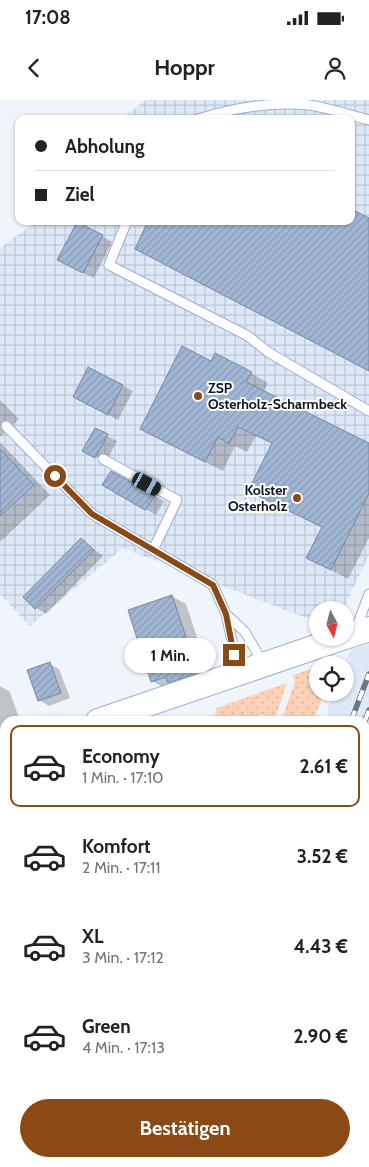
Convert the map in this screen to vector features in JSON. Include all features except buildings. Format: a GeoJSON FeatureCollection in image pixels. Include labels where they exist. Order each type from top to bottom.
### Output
{"type":"FeatureCollection","features":[{"type":"Feature","properties":{"kind":"street"},"geometry":{"type":"LineString","coordinates":[[113,716],[317,646]]}},
{"type":"Feature","properties":{"kind":"lane"},"geometry":{"type":"LineString","coordinates":[[210,115],[223,111],[275,103],[310,106],[348,115]]}},
{"type":"Feature","properties":{"kind":"lane"},"geometry":{"type":"LineString","coordinates":[[355,117],[369,120]]}},
{"type":"Feature","properties":{"kind":"lane"},"geometry":{"type":"LineString","coordinates":[[125,225],[109,266],[248,336],[268,352],[369,411]]}},
{"type":"Feature","properties":{"kind":"lane"},"geometry":{"type":"LineString","coordinates":[[6,426],[92,514],[213,585],[226,614],[239,673]]}},
{"type":"Feature","properties":{"kind":"lane"},"geometry":{"type":"LineString","coordinates":[[103,459],[177,500],[153,550]]}},
{"type":"Feature","properties":{"kind":"lane"},"geometry":{"type":"LineString","coordinates":[[354,632],[369,594]]}},
{"type":"Feature","properties":{"kind":"lane"},"geometry":{"type":"LineString","coordinates":[[226,614],[245,632],[264,664]]}},
{"type":"Feature","properties":{"kind":"shaded area"},"geometry":{"type":"Polygon","coordinates":[[[146,100],[369,100],[369,555],[347,601],[309,601],[309,619],[123,548],[30,626],[0,594],[0,248],[32,225],[355,225],[355,115],[126,115],[146,100]]]}},
{"type":"Feature","properties":{"kind":"shaded area"},"geometry":{"type":"Polygon","coordinates":[[[369,639],[369,716],[330,716],[327,710],[331,701],[354,701],[354,656],[348,656],[351,649],[367,645],[369,639]]]}},
{"type":"Feature","properties":{"kind":"shaded area"},"geometry":{"type":"Polygon","coordinates":[[[309,670],[309,701],[321,701],[315,716],[283,716],[295,682],[293,675],[309,670]]]}},
{"type":"Feature","properties":{"kind":"shaded area"},"geometry":{"type":"Polygon","coordinates":[[[287,683],[276,716],[260,714],[259,716],[215,716],[217,708],[287,683]]]}},
{"type":"Feature","properties":{"kind":"railway"},"geometry":{"type":"LineString","coordinates":[[353,716],[369,674]]}},
{"type":"Feature","properties":{"kind":"railway"},"geometry":{"type":"LineString","coordinates":[[367,716],[369,710]]}},
{"type":"Feature","properties":{"kind":"place","name":"ZSP Osterholz-Scharmbeck"},"geometry":{"type":"Point","coordinates":[198,396]}},
{"type":"Feature","properties":{"kind":"place","name":"Kolster Osterholz"},"geometry":{"type":"Point","coordinates":[297,498]}},
{"type":"Feature","properties":{"kind":"route"},"geometry":{"type":"LineString","coordinates":[[55,476],[92,514],[213,585],[226,614],[229,638],[234,655]]}}]}
